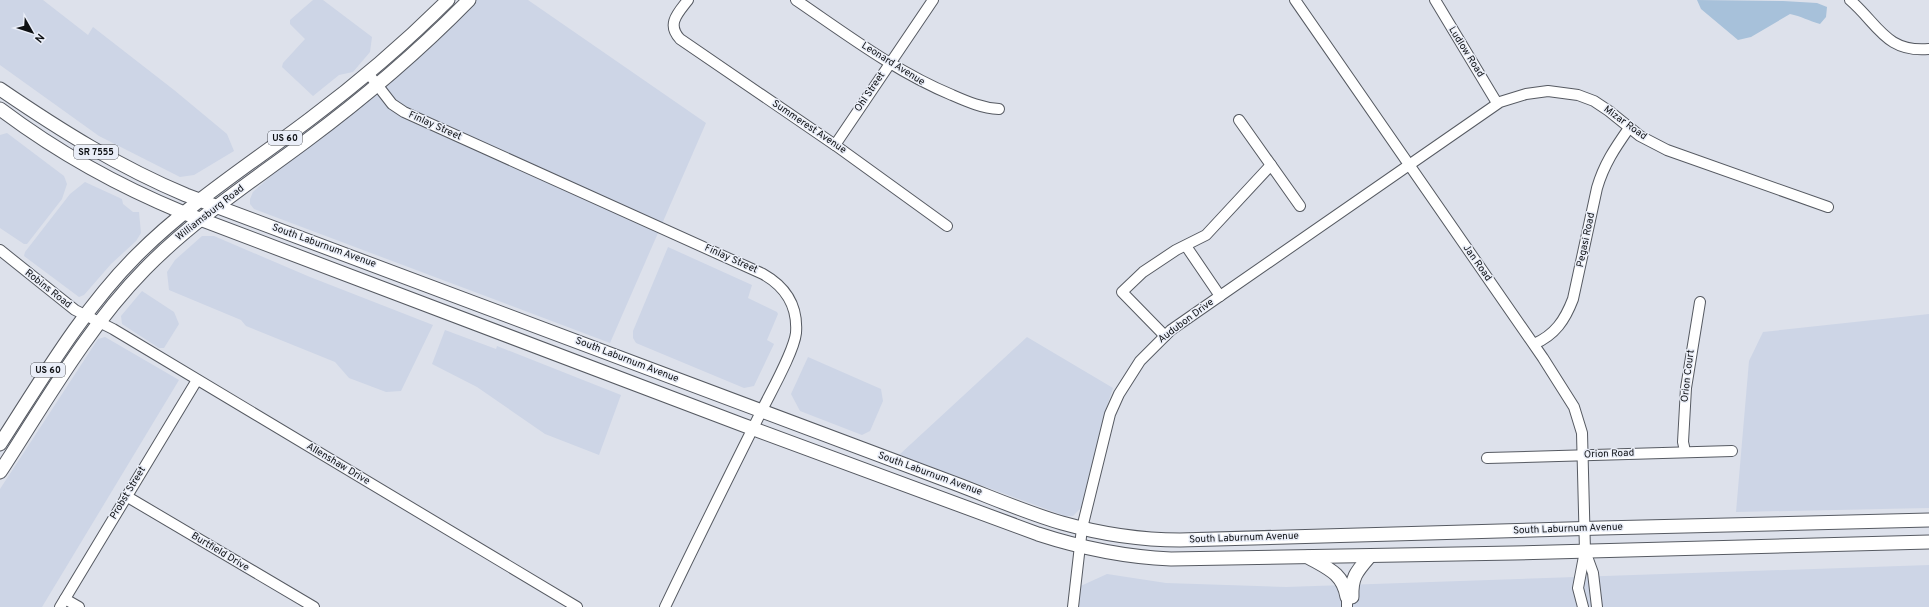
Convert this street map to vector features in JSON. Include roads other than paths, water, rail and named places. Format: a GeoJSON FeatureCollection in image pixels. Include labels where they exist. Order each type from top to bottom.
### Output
{"type":"FeatureCollection","features":[{"type":"Feature","properties":{"kind":"main road","name":"Williamsburg Road"},"geometry":{"type":"LineString","coordinates":[[0,444],[85,316],[126,266],[200,200],[312,118],[368,73],[448,0]]}},
{"type":"Feature","properties":{"kind":"main road","name":"Williamsburg Road"},"geometry":{"type":"LineString","coordinates":[[0,472],[99,322],[145,269],[201,219],[377,86],[470,0]]}},
{"type":"Feature","properties":{"kind":"main road","name":"South Laburnum Avenue"},"geometry":{"type":"LineString","coordinates":[[0,89],[54,126],[105,157],[140,175],[217,207],[761,412],[1061,522],[1082,528],[1131,538],[1180,540],[1584,528],[1929,520]]}},
{"type":"Feature","properties":{"kind":"main road","name":"South Laburnum Avenue"},"geometry":{"type":"LineString","coordinates":[[0,109],[42,139],[86,166],[120,184],[184,213],[753,429],[1038,534],[1080,546],[1156,558],[1370,556],[1929,542]]}},
{"type":"Feature","properties":{"kind":"main road"},"geometry":{"type":"LineString","coordinates":[[1350,602],[1354,576],[1370,556]]}},
{"type":"Feature","properties":{"kind":"main road"},"geometry":{"type":"LineString","coordinates":[[1308,557],[1338,574],[1345,585],[1350,602]]}},
{"type":"Feature","properties":{"kind":"street","name":"Summerest Avenue"},"geometry":{"type":"LineString","coordinates":[[688,0],[675,18],[673,27],[680,39],[835,145],[947,226]]}},
{"type":"Feature","properties":{"kind":"street","name":"Leonard Avenue"},"geometry":{"type":"LineString","coordinates":[[796,0],[890,62],[935,88],[977,106],[999,109]]}},
{"type":"Feature","properties":{"kind":"street","name":"Ohl Street"},"geometry":{"type":"LineString","coordinates":[[835,145],[932,0]]}},
{"type":"Feature","properties":{"kind":"street","name":"Jan Road"},"geometry":{"type":"LineString","coordinates":[[1295,0],[1534,344],[1565,391],[1578,415],[1582,433],[1585,551]]}},
{"type":"Feature","properties":{"kind":"street","name":"Ludlow Road"},"geometry":{"type":"LineString","coordinates":[[1435,0],[1497,103]]}},
{"type":"Feature","properties":{"kind":"street"},"geometry":{"type":"LineString","coordinates":[[1850,0],[1888,40],[1907,48],[1929,49]]}},
{"type":"Feature","properties":{"kind":"street","name":"Finlay Street"},"geometry":{"type":"LineString","coordinates":[[368,73],[392,104],[404,112],[763,274],[777,283],[787,294],[793,305],[796,318],[796,334],[783,367],[665,607]]}},
{"type":"Feature","properties":{"kind":"street","name":"Mizar Road"},"geometry":{"type":"LineString","coordinates":[[1409,166],[1497,103],[1526,94],[1548,91],[1563,92],[1594,101],[1640,136],[1681,156],[1828,207]]}},
{"type":"Feature","properties":{"kind":"street"},"geometry":{"type":"LineString","coordinates":[[1239,120],[1300,206]]}},
{"type":"Feature","properties":{"kind":"street","name":"Pegasi Road"},"geometry":{"type":"LineString","coordinates":[[1534,344],[1555,331],[1567,314],[1576,285],[1602,171],[1629,128]]}},
{"type":"Feature","properties":{"kind":"street"},"geometry":{"type":"LineString","coordinates":[[1165,336],[1122,292],[1143,272],[1176,250],[1206,235],[1271,165]]}},
{"type":"Feature","properties":{"kind":"street","name":"Audubon Drive"},"geometry":{"type":"LineString","coordinates":[[1073,607],[1076,567],[1082,528],[1106,432],[1119,394],[1140,361],[1165,336],[1220,296],[1409,166]]}},
{"type":"Feature","properties":{"kind":"street"},"geometry":{"type":"LineString","coordinates":[[1186,246],[1220,296]]}},
{"type":"Feature","properties":{"kind":"street","name":"Robins Road"},"geometry":{"type":"LineString","coordinates":[[0,250],[57,297],[85,316],[99,322]]}},
{"type":"Feature","properties":{"kind":"street","name":"Orion Court"},"geometry":{"type":"LineString","coordinates":[[1685,451],[1683,442],[1686,388],[1700,302]]}},
{"type":"Feature","properties":{"kind":"street","name":"Allenshaw Drive"},"geometry":{"type":"LineString","coordinates":[[99,322],[577,607]]}},
{"type":"Feature","properties":{"kind":"street","name":"Probst Street"},"geometry":{"type":"LineString","coordinates":[[62,603],[197,380]]}},
{"type":"Feature","properties":{"kind":"street","name":"Orion Road"},"geometry":{"type":"LineString","coordinates":[[1487,458],[1685,451],[1732,451]]}},
{"type":"Feature","properties":{"kind":"street","name":"Burtfield Drive"},"geometry":{"type":"LineString","coordinates":[[126,496],[314,607]]}},
{"type":"Feature","properties":{"kind":"street"},"geometry":{"type":"LineString","coordinates":[[1583,607],[1578,588],[1585,551]]}},
{"type":"Feature","properties":{"kind":"street"},"geometry":{"type":"LineString","coordinates":[[1585,551],[1593,573],[1597,607]]}},
{"type":"Feature","properties":{"kind":"street"},"geometry":{"type":"LineString","coordinates":[[62,603],[79,607]]}},
{"type":"Feature","properties":{"kind":"water"},"geometry":{"type":"Polygon","coordinates":[[[1697,0],[1783,1],[1817,3],[1827,7],[1826,17],[1820,24],[1790,14],[1751,37],[1738,40],[1701,9],[1697,0]]]}}]}
